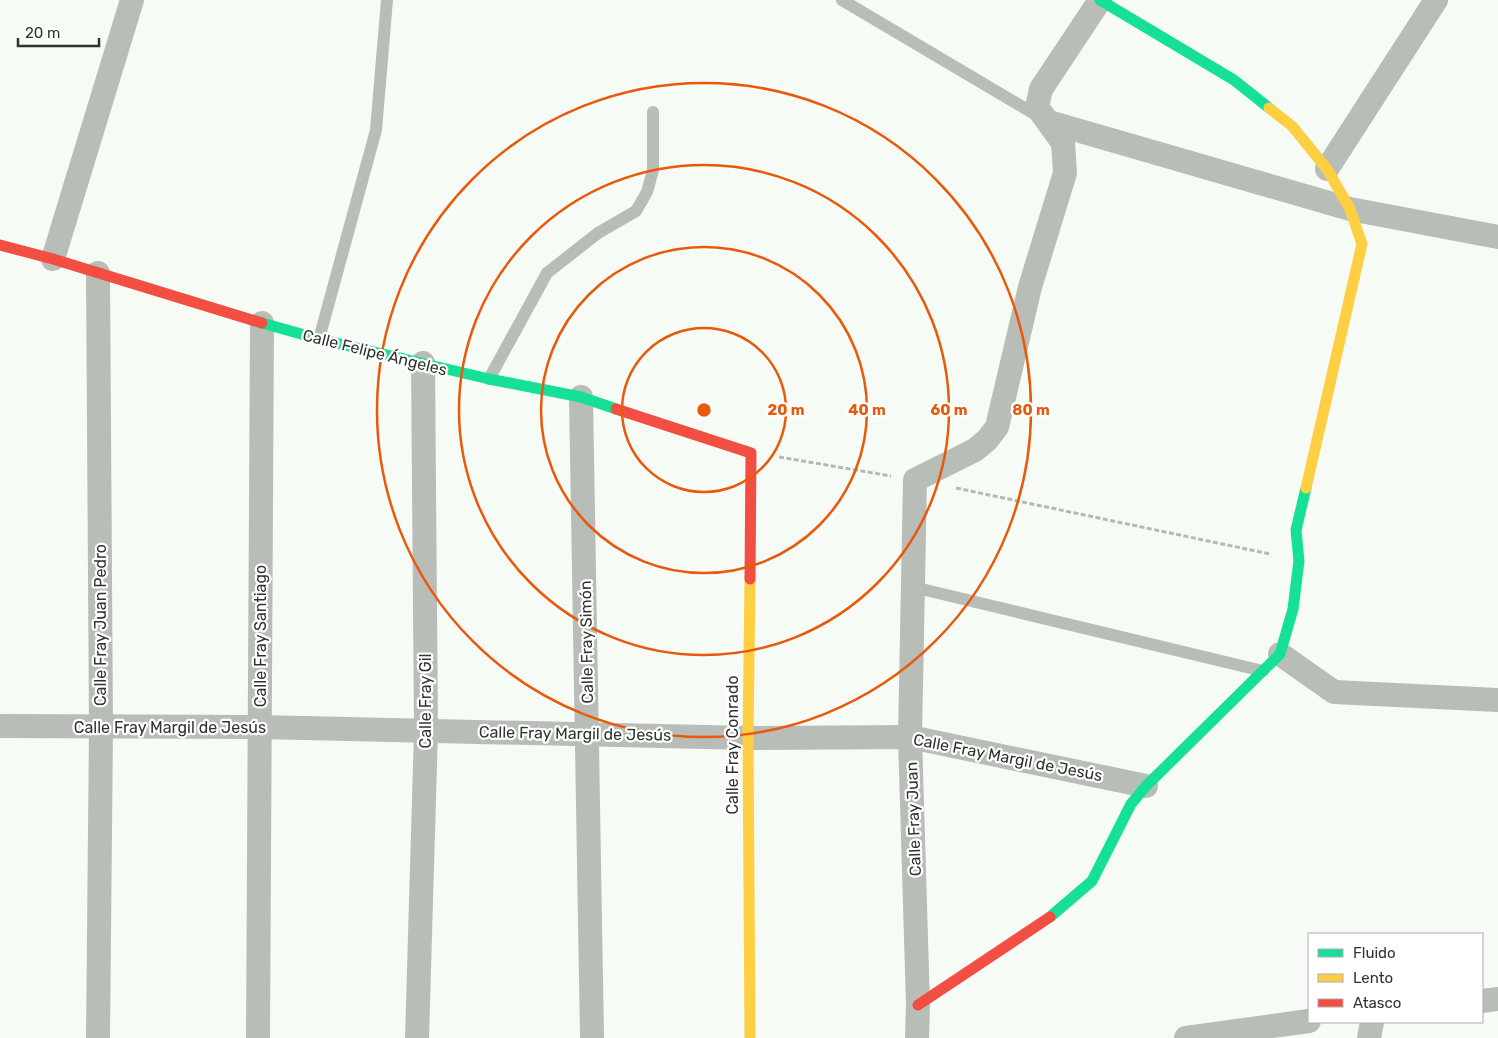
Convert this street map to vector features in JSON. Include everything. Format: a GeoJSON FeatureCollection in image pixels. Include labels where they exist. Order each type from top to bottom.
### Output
{"type":"FeatureCollection","features":[{"type":"Feature","properties":{"kind":"street"},"geometry":{"type":"LineString","coordinates":[[53,259],[132,0]]}},
{"type":"Feature","properties":{"kind":"street"},"geometry":{"type":"LineString","coordinates":[[915,480],[975,450],[987,440],[997,427],[1030,287],[1065,173],[1063,143],[1037,107],[1041,89],[1100,0],[1234,80],[1292,126],[1327,169],[1350,209],[1362,244],[1296,530],[1299,560],[1293,609],[1272,663],[1146,786],[1131,804],[1092,881],[1064,906],[1031,930],[918,1005]]}},
{"type":"Feature","properties":{"kind":"street"},"geometry":{"type":"LineString","coordinates":[[1327,169],[1436,0]]}},
{"type":"Feature","properties":{"kind":"street"},"geometry":{"type":"LineString","coordinates":[[1049,122],[1350,209],[1498,237]]}},
{"type":"Feature","properties":{"kind":"street","name":"Calle Felipe Ángeles"},"geometry":{"type":"LineString","coordinates":[[0,245],[53,259],[319,339],[489,379],[581,397],[751,453]]}},
{"type":"Feature","properties":{"kind":"street","name":"Calle Fray Juan Pedro"},"geometry":{"type":"LineString","coordinates":[[98,273],[101,727],[98,1038]]}},
{"type":"Feature","properties":{"kind":"street","name":"Calle Fray Santiago"},"geometry":{"type":"LineString","coordinates":[[258,1038],[262,323]]}},
{"type":"Feature","properties":{"kind":"street","name":"Calle Fray Gil"},"geometry":{"type":"LineString","coordinates":[[417,1038],[426,730],[423,363]]}},
{"type":"Feature","properties":{"kind":"street","name":"Calle Fray Simón"},"geometry":{"type":"LineString","coordinates":[[581,397],[592,1038]]}},
{"type":"Feature","properties":{"kind":"street","name":"Calle Fray Conrado"},"geometry":{"type":"LineString","coordinates":[[750,1038],[748,738],[751,453]]}},
{"type":"Feature","properties":{"kind":"street","name":"Calle Fray Juan"},"geometry":{"type":"LineString","coordinates":[[915,480],[910,737],[918,1005],[917,1038]]}},
{"type":"Feature","properties":{"kind":"street"},"geometry":{"type":"LineString","coordinates":[[1272,663],[1334,692],[1498,700]]}},
{"type":"Feature","properties":{"kind":"street","name":"Calle Fray Margil de Jesús"},"geometry":{"type":"LineString","coordinates":[[0,726],[260,727],[748,738],[910,737],[1146,786]]}},
{"type":"Feature","properties":{"kind":"street"},"geometry":{"type":"LineString","coordinates":[[1483,1000],[1498,999]]}},
{"type":"Feature","properties":{"kind":"street"},"geometry":{"type":"LineString","coordinates":[[1188,1038],[1308,1020]]}},
{"type":"Feature","properties":{"kind":"street"},"geometry":{"type":"LineString","coordinates":[[1368,1038],[1372,1023]]}},
{"type":"Feature","properties":{"kind":"lane"},"geometry":{"type":"LineString","coordinates":[[319,339],[376,130],[387,0]]}},
{"type":"Feature","properties":{"kind":"lane"},"geometry":{"type":"LineString","coordinates":[[842,0],[1049,122]]}},
{"type":"Feature","properties":{"kind":"lane"},"geometry":{"type":"LineString","coordinates":[[489,379],[547,273],[598,233],[636,211],[648,192],[653,170],[653,112]]}},
{"type":"Feature","properties":{"kind":"lane"},"geometry":{"type":"LineString","coordinates":[[913,587],[1272,663]]}},
{"type":"Feature","properties":{"kind":"path"},"geometry":{"type":"LineString","coordinates":[[751,453],[915,480]]}},
{"type":"Feature","properties":{"kind":"path"},"geometry":{"type":"LineString","coordinates":[[954,488],[1299,560]]}},
{"type":"Feature","properties":{"kind":"traffic: fast"},"geometry":{"type":"LineString","coordinates":[[1100,0],[1234,80],[1269,108]]}},
{"type":"Feature","properties":{"kind":"traffic: fast"},"geometry":{"type":"LineString","coordinates":[[262,323],[319,339],[489,379],[581,397],[616,409]]}},
{"type":"Feature","properties":{"kind":"traffic: fast"},"geometry":{"type":"LineString","coordinates":[[1050,917],[1092,881],[1131,804],[1146,786],[1280,654],[1293,609],[1299,561],[1296,530],[1306,488]]}},
{"type":"Feature","properties":{"kind":"traffic: slow"},"geometry":{"type":"LineString","coordinates":[[1269,108],[1292,126],[1327,169],[1350,209],[1362,244],[1306,488]]}},
{"type":"Feature","properties":{"kind":"traffic: slow"},"geometry":{"type":"LineString","coordinates":[[750,579],[748,738],[750,1038]]}},
{"type":"Feature","properties":{"kind":"traffic: jam"},"geometry":{"type":"LineString","coordinates":[[0,245],[53,259],[262,323]]}},
{"type":"Feature","properties":{"kind":"traffic: jam"},"geometry":{"type":"LineString","coordinates":[[616,409],[751,453],[750,579]]}},
{"type":"Feature","properties":{"kind":"traffic: jam"},"geometry":{"type":"LineString","coordinates":[[918,1005],[1050,917]]}}]}
